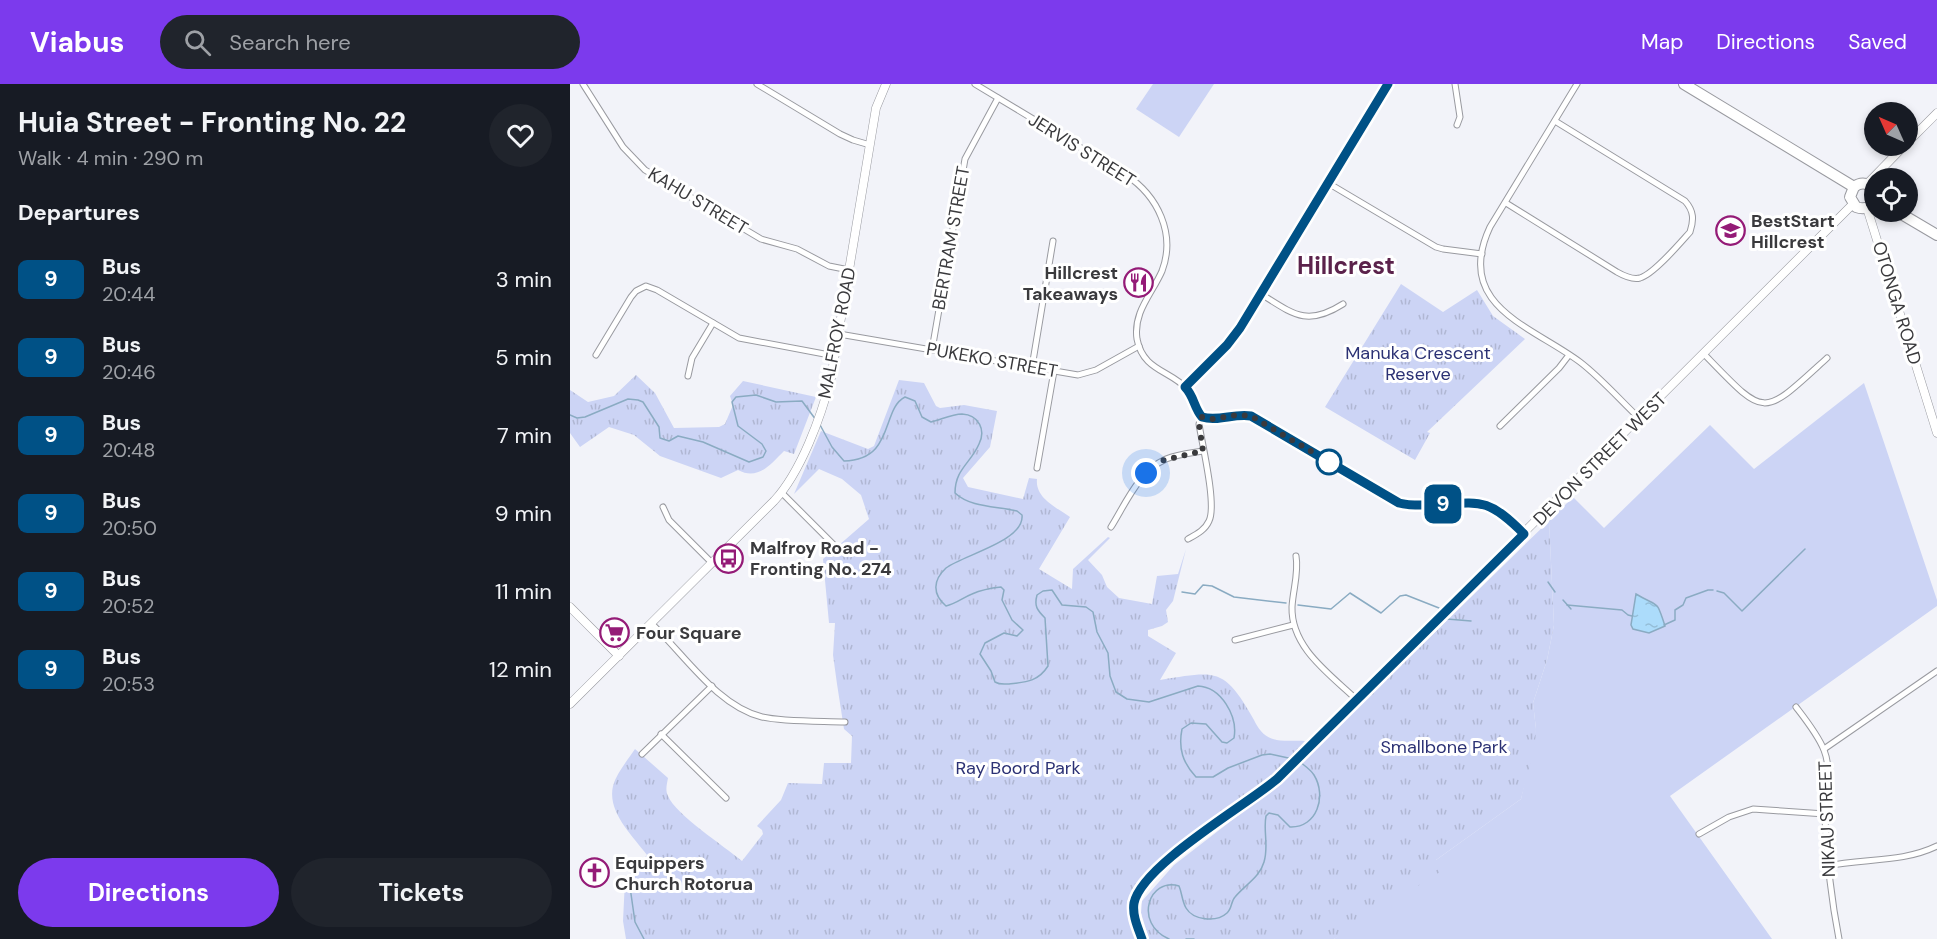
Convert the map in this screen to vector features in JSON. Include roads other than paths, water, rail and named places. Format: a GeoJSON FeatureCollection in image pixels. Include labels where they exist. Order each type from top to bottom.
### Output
{"type":"FeatureCollection","features":[{"type":"Feature","properties":{"kind":"highway"},"geometry":{"type":"LineString","coordinates":[[1684,84],[1854,187]]}},
{"type":"Feature","properties":{"kind":"highway"},"geometry":{"type":"LineString","coordinates":[[1864,184],[1854,187],[1850,194],[1853,204],[1859,208],[1864,206]]}},
{"type":"Feature","properties":{"kind":"highway"},"geometry":{"type":"LineString","coordinates":[[1915,222],[1937,235]]}},
{"type":"Feature","properties":{"kind":"main road","name":"MALFROY ROAD"},"geometry":{"type":"LineString","coordinates":[[570,704],[782,493],[796,472],[828,391],[870,145],[879,99],[886,84]]}},
{"type":"Feature","properties":{"kind":"main road"},"geometry":{"type":"LineString","coordinates":[[1918,132],[1937,113]]}},
{"type":"Feature","properties":{"kind":"main road"},"geometry":{"type":"LineString","coordinates":[[1887,168],[1896,156]]}},
{"type":"Feature","properties":{"kind":"main road","name":"DEVON STREET WEST"},"geometry":{"type":"LineString","coordinates":[[1142,939],[1134,915],[1134,903],[1147,882],[1177,851],[1253,798],[1287,770],[1853,204]]}},
{"type":"Feature","properties":{"kind":"main road","name":"OTONGA ROAD"},"geometry":{"type":"LineString","coordinates":[[1876,222],[1937,433]]}},
{"type":"Feature","properties":{"kind":"main road"},"geometry":{"type":"LineString","coordinates":[[570,607],[619,656]]}},
{"type":"Feature","properties":{"kind":"street","name":"KAHU STREET"},"geometry":{"type":"LineString","coordinates":[[583,84],[623,147],[645,170],[761,239],[797,249],[829,266],[849,270]]}},
{"type":"Feature","properties":{"kind":"street"},"geometry":{"type":"LineString","coordinates":[[757,84],[840,134],[870,145]]}},
{"type":"Feature","properties":{"kind":"street","name":"JERVIS STREET"},"geometry":{"type":"LineString","coordinates":[[975,84],[1136,181],[1152,197],[1165,230],[1166,253],[1161,272],[1140,309],[1137,325],[1139,346]]}},
{"type":"Feature","properties":{"kind":"street"},"geometry":{"type":"LineString","coordinates":[[1185,387],[1234,338],[1388,84]]}},
{"type":"Feature","properties":{"kind":"street"},"geometry":{"type":"LineString","coordinates":[[1455,84],[1460,117],[1457,125]]}},
{"type":"Feature","properties":{"kind":"street"},"geometry":{"type":"LineString","coordinates":[[1577,84],[1490,227],[1482,254],[1484,281],[1487,290],[1501,311],[1588,369],[1640,419]]}},
{"type":"Feature","properties":{"kind":"street","name":"BERTRAM STREET"},"geometry":{"type":"LineString","coordinates":[[932,350],[965,159],[998,98]]}},
{"type":"Feature","properties":{"kind":"street"},"geometry":{"type":"LineString","coordinates":[[1506,203],[1617,272],[1632,278],[1639,278],[1650,272],[1690,232],[1693,225],[1692,212],[1685,201],[1554,121]]}},
{"type":"Feature","properties":{"kind":"street"},"geometry":{"type":"LineString","coordinates":[[1328,183],[1436,247],[1482,254]]}},
{"type":"Feature","properties":{"kind":"street"},"geometry":{"type":"LineString","coordinates":[[1032,367],[1053,241]]}},
{"type":"Feature","properties":{"kind":"street"},"geometry":{"type":"LineString","coordinates":[[596,355],[631,297],[641,287],[646,286],[657,290],[731,334],[748,341],[835,356]]}},
{"type":"Feature","properties":{"kind":"street"},"geometry":{"type":"LineString","coordinates":[[1261,294],[1292,312],[1309,317],[1327,314],[1343,304]]}},
{"type":"Feature","properties":{"kind":"street"},"geometry":{"type":"LineString","coordinates":[[688,376],[692,358],[713,323]]}},
{"type":"Feature","properties":{"kind":"street","name":"PUKEKO STREET"},"geometry":{"type":"LineString","coordinates":[[839,334],[1069,374],[1086,374],[1096,370],[1139,346]]}},
{"type":"Feature","properties":{"kind":"street"},"geometry":{"type":"LineString","coordinates":[[1139,346],[1154,367],[1185,387],[1193,396],[1197,410],[1202,417],[1212,419],[1237,415],[1251,416],[1399,503],[1415,505],[1484,504],[1501,512],[1524,534]]}},
{"type":"Feature","properties":{"kind":"street"},"geometry":{"type":"LineString","coordinates":[[1704,354],[1746,396],[1761,404],[1771,404],[1786,396],[1827,358]]}},
{"type":"Feature","properties":{"kind":"street"},"geometry":{"type":"LineString","coordinates":[[1500,426],[1559,368],[1569,355]]}},
{"type":"Feature","properties":{"kind":"street"},"geometry":{"type":"LineString","coordinates":[[1037,468],[1054,371]]}},
{"type":"Feature","properties":{"kind":"street"},"geometry":{"type":"LineString","coordinates":[[1188,539],[1205,529],[1211,516],[1211,498],[1199,424],[1202,417]]}},
{"type":"Feature","properties":{"kind":"street"},"geometry":{"type":"LineString","coordinates":[[1110,527],[1140,481],[1155,465],[1173,456],[1203,451]]}},
{"type":"Feature","properties":{"kind":"street"},"geometry":{"type":"LineString","coordinates":[[782,493],[836,547]]}},
{"type":"Feature","properties":{"kind":"street"},"geometry":{"type":"LineString","coordinates":[[663,507],[669,520],[712,563]]}},
{"type":"Feature","properties":{"kind":"street"},"geometry":{"type":"LineString","coordinates":[[1296,556],[1298,567],[1292,605],[1293,626],[1309,653],[1357,700]]}},
{"type":"Feature","properties":{"kind":"street"},"geometry":{"type":"LineString","coordinates":[[651,623],[712,686],[737,707],[765,718],[845,722]]}},
{"type":"Feature","properties":{"kind":"street"},"geometry":{"type":"LineString","coordinates":[[1235,640],[1293,626]]}},
{"type":"Feature","properties":{"kind":"street"},"geometry":{"type":"LineString","coordinates":[[1824,749],[1937,671]]}},
{"type":"Feature","properties":{"kind":"street"},"geometry":{"type":"LineString","coordinates":[[642,754],[712,686]]}},
{"type":"Feature","properties":{"kind":"street","name":"NIKAU STREET"},"geometry":{"type":"LineString","coordinates":[[1796,707],[1824,749],[1829,772],[1825,814],[1827,866],[1839,939]]}},
{"type":"Feature","properties":{"kind":"street"},"geometry":{"type":"LineString","coordinates":[[661,734],[726,798]]}},
{"type":"Feature","properties":{"kind":"street"},"geometry":{"type":"LineString","coordinates":[[1699,834],[1729,817],[1753,809],[1825,814]]}},
{"type":"Feature","properties":{"kind":"street"},"geometry":{"type":"LineString","coordinates":[[1827,866],[1904,857],[1925,852],[1937,846]]}},
{"type":"Feature","properties":{"kind":"water"},"geometry":{"type":"Polygon","coordinates":[[[1636,594],[1658,607],[1665,626],[1649,633],[1633,629],[1631,625],[1636,594]]]}},
{"type":"Feature","properties":{"kind":"waterway"},"geometry":{"type":"LineString","coordinates":[[570,415],[577,418],[585,417],[628,399],[638,400],[643,402],[659,427],[660,438],[669,441],[678,436],[703,442],[749,462],[763,457],[766,451],[762,444],[738,426],[732,402],[736,397],[756,395],[776,402],[802,401],[816,420]]}},
{"type":"Feature","properties":{"kind":"waterway"},"geometry":{"type":"LineString","coordinates":[[819,423],[832,447],[844,461],[860,458],[872,452],[885,433],[898,403],[905,397],[915,401],[922,417],[931,422],[962,414],[973,417],[980,424],[981,439],[958,478],[955,493],[976,504],[1017,511],[1022,515],[1020,524],[1004,540],[946,568],[939,577],[936,592],[946,606],[982,590],[1001,587],[1004,590],[1002,600],[1012,620],[1023,630],[1017,636],[1004,633],[985,643],[980,654],[995,682],[1009,684],[1031,680],[1040,675],[1048,666],[1045,618],[1038,610],[1036,602],[1037,595],[1043,591],[1052,590],[1062,605],[1086,607],[1093,612],[1097,632],[1108,653],[1110,676],[1116,692],[1127,699],[1149,702],[1198,686],[1214,691],[1221,697],[1233,721],[1234,738],[1227,743],[1222,742],[1206,724],[1191,723],[1182,729],[1183,755],[1196,777],[1213,777],[1228,768],[1262,755],[1270,754],[1293,759]]}},
{"type":"Feature","properties":{"kind":"waterway"},"geometry":{"type":"LineString","coordinates":[[1717,591],[1724,593],[1742,611],[1805,549]]}},
{"type":"Feature","properties":{"kind":"waterway"},"geometry":{"type":"LineString","coordinates":[[1548,582],[1555,592]]}},
{"type":"Feature","properties":{"kind":"waterway"},"geometry":{"type":"LineString","coordinates":[[1182,592],[1195,594],[1203,585],[1212,586],[1234,597],[1286,603]]}},
{"type":"Feature","properties":{"kind":"waterway"},"geometry":{"type":"LineString","coordinates":[[1664,625],[1675,620],[1675,610],[1683,605],[1686,598],[1713,590]]}},
{"type":"Feature","properties":{"kind":"waterway"},"geometry":{"type":"LineString","coordinates":[[1298,605],[1331,609],[1350,593],[1381,613],[1400,596],[1406,595],[1439,608]]}},
{"type":"Feature","properties":{"kind":"waterway"},"geometry":{"type":"LineString","coordinates":[[1563,600],[1571,609]]}},
{"type":"Feature","properties":{"kind":"waterway"},"geometry":{"type":"LineString","coordinates":[[1567,605],[1622,610],[1632,616]]}},
{"type":"Feature","properties":{"kind":"waterway"},"geometry":{"type":"LineString","coordinates":[[1447,619],[1471,621]]}},
{"type":"Feature","properties":{"kind":"waterway"},"geometry":{"type":"LineString","coordinates":[[1169,939],[1158,932],[1151,923],[1148,913],[1149,903],[1160,888],[1168,885],[1179,886],[1186,908],[1194,915],[1205,919],[1222,916],[1229,911],[1235,897],[1256,877],[1262,867],[1266,850],[1266,816],[1269,813],[1278,815],[1290,827],[1299,826],[1313,817],[1319,801],[1318,783],[1313,773],[1300,762]]}},
{"type":"Feature","properties":{"kind":"waterway"},"geometry":{"type":"LineString","coordinates":[[629,880],[635,922],[644,939]]}},
{"type":"Feature","properties":{"kind":"waterway"},"geometry":{"type":"LineString","coordinates":[[1186,939],[1194,939]]}},
{"type":"Feature","properties":{"kind":"place","name":"BestStart Hillcrest"},"geometry":{"type":"Point","coordinates":[1730,231]}},
{"type":"Feature","properties":{"kind":"place","name":"Hillcrest Takeaways"},"geometry":{"type":"Point","coordinates":[1139,283]}},
{"type":"Feature","properties":{"kind":"place","name":"Malfroy Road - Fronting No. 274"},"geometry":{"type":"Point","coordinates":[729,558]}},
{"type":"Feature","properties":{"kind":"place","name":"Four Square"},"geometry":{"type":"Point","coordinates":[615,633]}},
{"type":"Feature","properties":{"kind":"place","name":"Equippers Church Rotorua"},"geometry":{"type":"Point","coordinates":[594,873]}},
{"type":"Feature","properties":{"kind":"district","name":"Hillcrest"},"geometry":{"type":"Point","coordinates":[1346,266]}},
{"type":"Feature","properties":{"kind":"park label","name":"Manuka Crescent Reserve"},"geometry":{"type":"Point","coordinates":[1418,363]}},
{"type":"Feature","properties":{"kind":"park label","name":"Smallbone Park"},"geometry":{"type":"Point","coordinates":[1444,747]}},
{"type":"Feature","properties":{"kind":"park label","name":"Ray Boord Park"},"geometry":{"type":"Point","coordinates":[1018,768]}}]}
